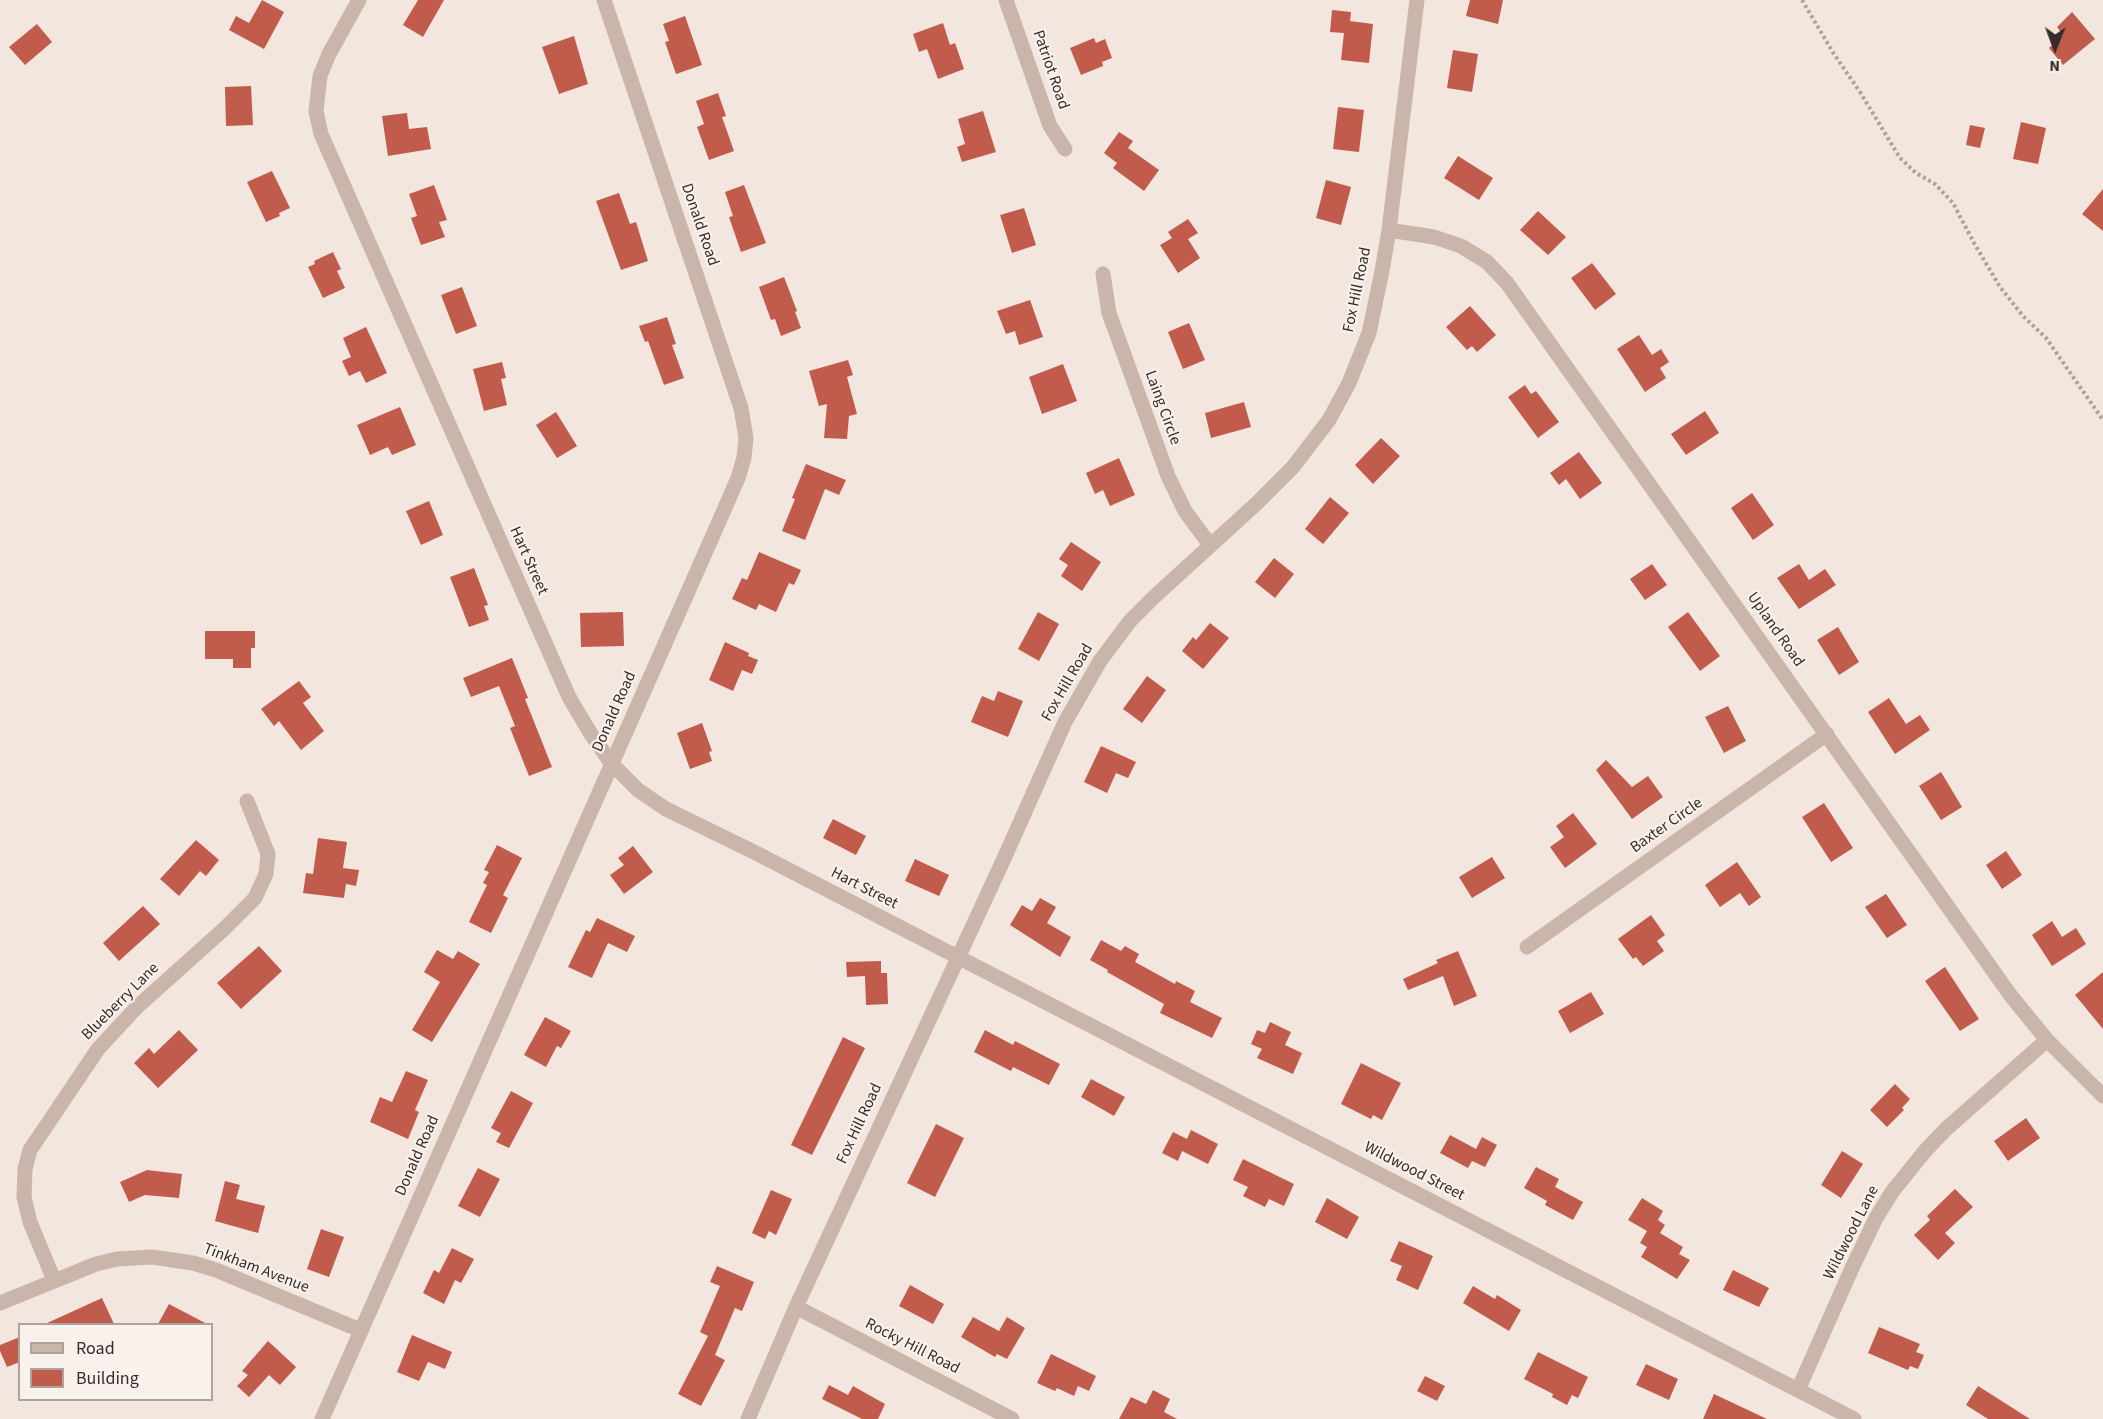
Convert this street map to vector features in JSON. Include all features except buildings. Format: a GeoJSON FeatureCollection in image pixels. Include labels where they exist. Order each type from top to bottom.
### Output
{"type":"FeatureCollection","features":[{"type":"Feature","properties":{"kind":"street","name":"Hart Street"},"geometry":{"type":"LineString","coordinates":[[359,0],[329,54],[320,76],[316,111],[321,134],[569,697],[589,731],[611,763],[643,795],[657,804],[957,957]]}},
{"type":"Feature","properties":{"kind":"street","name":"Donald Road"},"geometry":{"type":"LineString","coordinates":[[322,1419],[738,478],[744,458],[746,438],[741,408],[604,0]]}},
{"type":"Feature","properties":{"kind":"street","name":"Patriot Road"},"geometry":{"type":"LineString","coordinates":[[1006,0],[1050,126],[1065,149]]}},
{"type":"Feature","properties":{"kind":"street","name":"Fox Hill Road"},"geometry":{"type":"LineString","coordinates":[[748,1419],[796,1307],[1065,722],[1100,661],[1130,621],[1293,467],[1329,420],[1349,383],[1369,333],[1389,230],[1417,0]]}},
{"type":"Feature","properties":{"kind":"street","name":"Upland Road"},"geometry":{"type":"LineString","coordinates":[[1389,230],[1450,241],[1479,255],[1497,272],[1586,393],[2011,996],[2047,1040],[2103,1096]]}},
{"type":"Feature","properties":{"kind":"street","name":"Laing Circle"},"geometry":{"type":"LineString","coordinates":[[1103,274],[1110,316],[1168,476],[1185,512],[1210,545]]}},
{"type":"Feature","properties":{"kind":"street","name":"Baxter Circle"},"geometry":{"type":"LineString","coordinates":[[1527,947],[1827,734]]}},
{"type":"Feature","properties":{"kind":"street","name":"Blueberry Lane"},"geometry":{"type":"LineString","coordinates":[[54,1280],[26,1206],[24,1179],[30,1150],[98,1049],[137,1007],[255,898],[264,879],[268,860],[267,850],[247,801]]}},
{"type":"Feature","properties":{"kind":"street","name":"Wildwood Street"},"geometry":{"type":"LineString","coordinates":[[957,957],[1854,1419]]}},
{"type":"Feature","properties":{"kind":"street","name":"Wildwood Lane"},"geometry":{"type":"LineString","coordinates":[[1798,1390],[1852,1268],[1876,1218],[1892,1192],[1946,1129],[2047,1040]]}},
{"type":"Feature","properties":{"kind":"street","name":"Tinkham Avenue"},"geometry":{"type":"LineString","coordinates":[[0,1303],[96,1264],[117,1259],[152,1257],[176,1260],[216,1270],[360,1330]]}},
{"type":"Feature","properties":{"kind":"street","name":"Rocky Hill Road"},"geometry":{"type":"LineString","coordinates":[[796,1307],[1012,1419]]}},
{"type":"Feature","properties":{"kind":"path"},"geometry":{"type":"LineString","coordinates":[[1802,0],[1900,158],[1916,173],[1945,193],[1953,203],[2000,286],[2023,316],[2046,338],[2103,420]]}}]}
